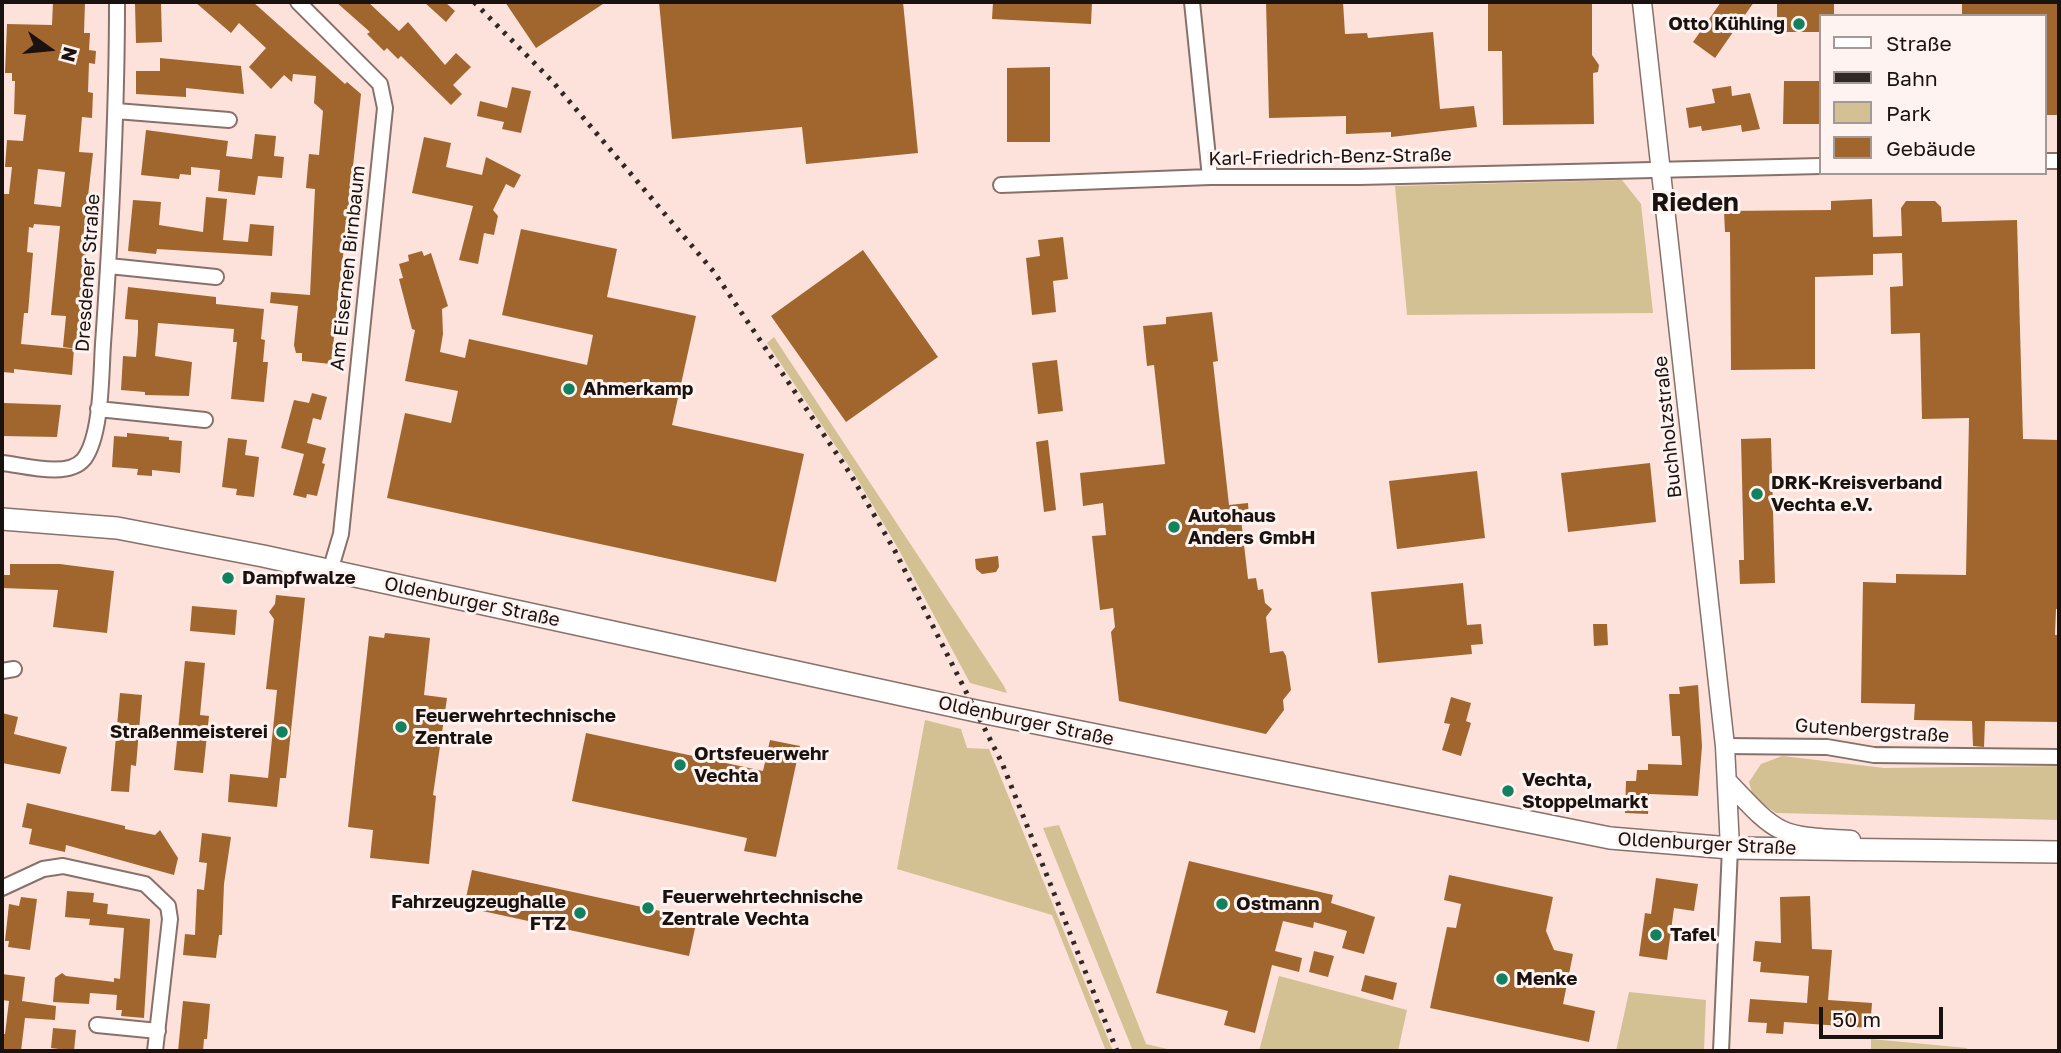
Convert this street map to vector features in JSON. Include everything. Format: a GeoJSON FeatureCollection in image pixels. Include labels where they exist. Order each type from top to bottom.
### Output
{"type":"FeatureCollection","features":[{"type":"Feature","properties":{"kind":"main road","name":"Oldenburger Straße"},"geometry":{"type":"LineString","coordinates":[[2,519],[117,528],[330,571],[976,711],[1590,835],[1672,845],[1730,848],[2059,852]]}},
{"type":"Feature","properties":{"kind":"street","name":"Dresdener Straße"},"geometry":{"type":"LineString","coordinates":[[2,463],[56,469],[73,467],[83,460],[91,446],[98,409],[109,266],[116,111],[117,2]]}},
{"type":"Feature","properties":{"kind":"street","name":"Am Eisernen Birnbaum"},"geometry":{"type":"LineString","coordinates":[[298,2],[380,84],[385,108],[341,534],[330,571]]}},
{"type":"Feature","properties":{"kind":"street"},"geometry":{"type":"LineString","coordinates":[[1192,2],[1210,177]]}},
{"type":"Feature","properties":{"kind":"street","name":"Buchholzstraße"},"geometry":{"type":"LineString","coordinates":[[1642,2],[1729,783],[1730,848]]}},
{"type":"Feature","properties":{"kind":"street"},"geometry":{"type":"LineString","coordinates":[[116,111],[229,120]]}},
{"type":"Feature","properties":{"kind":"street","name":"Karl-Friedrich-Benz-Straße"},"geometry":{"type":"LineString","coordinates":[[1001,185],[1210,177],[1359,177],[1820,166]]}},
{"type":"Feature","properties":{"kind":"street"},"geometry":{"type":"LineString","coordinates":[[109,266],[216,276]]}},
{"type":"Feature","properties":{"kind":"street"},"geometry":{"type":"LineString","coordinates":[[98,409],[205,420]]}},
{"type":"Feature","properties":{"kind":"street","name":"Gutenbergstraße"},"geometry":{"type":"LineString","coordinates":[[1725,746],[1816,747],[1874,755],[2059,757]]}},
{"type":"Feature","properties":{"kind":"street"},"geometry":{"type":"LineString","coordinates":[[1729,783],[1770,825],[1798,837],[1887,842],[1953,851]]}},
{"type":"Feature","properties":{"kind":"street"},"geometry":{"type":"LineString","coordinates":[[1721,1051],[1730,848]]}},
{"type":"Feature","properties":{"kind":"street"},"geometry":{"type":"LineString","coordinates":[[2,888],[53,865],[145,884],[167,906],[170,919],[155,1051]]}},
{"type":"Feature","properties":{"kind":"street"},"geometry":{"type":"LineString","coordinates":[[97,1025],[158,1031]]}},
{"type":"Feature","properties":{"kind":"green space"},"geometry":{"type":"Polygon","coordinates":[[[1622,180],[1641,204],[1653,313],[1407,315],[1395,186],[1622,180]]]}},
{"type":"Feature","properties":{"kind":"green space"},"geometry":{"type":"Polygon","coordinates":[[[774,337],[1007,693],[970,683],[899,550],[855,475],[767,343],[774,337]]]}},
{"type":"Feature","properties":{"kind":"green space"},"geometry":{"type":"Polygon","coordinates":[[[925,720],[961,729],[967,748],[989,749],[1113,1051],[1106,1051],[1052,915],[897,869],[925,720]]]}},
{"type":"Feature","properties":{"kind":"green space"},"geometry":{"type":"Polygon","coordinates":[[[1782,756],[1884,768],[2059,766],[2059,820],[1776,813],[1753,797],[1749,782],[1761,764],[1782,756]]]}},
{"type":"Feature","properties":{"kind":"green space"},"geometry":{"type":"Polygon","coordinates":[[[1059,825],[1146,1044],[1176,1051],[1133,1051],[1043,828],[1059,825]]]}},
{"type":"Feature","properties":{"kind":"green space"},"geometry":{"type":"Polygon","coordinates":[[[1279,976],[1407,1010],[1398,1051],[1259,1051],[1279,976]]]}},
{"type":"Feature","properties":{"kind":"green space"},"geometry":{"type":"Polygon","coordinates":[[[1629,992],[1706,1000],[1704,1051],[1616,1051],[1629,992]]]}},
{"type":"Feature","properties":{"kind":"green space"},"geometry":{"type":"Polygon","coordinates":[[[1871,1039],[1967,1048],[1966,1051],[1871,1051],[1871,1039]]]}},
{"type":"Feature","properties":{"kind":"building"},"geometry":{"type":"Polygon","coordinates":[[[53,2],[85,2],[84,33],[90,33],[89,50],[96,51],[95,64],[89,63],[88,92],[93,93],[92,118],[82,117],[79,152],[93,153],[82,248],[86,248],[81,302],[89,303],[88,318],[81,317],[77,349],[63,347],[66,316],[51,315],[60,226],[34,224],[33,228],[29,227],[27,252],[33,253],[28,313],[24,313],[21,344],[74,349],[72,375],[14,369],[14,373],[2,372],[2,194],[9,194],[12,167],[5,167],[7,140],[23,141],[26,115],[14,114],[15,81],[12,81],[12,73],[5,73],[7,24],[52,25],[53,2]],[[38,169],[34,204],[61,207],[65,172],[38,169]]]}},
{"type":"Feature","properties":{"kind":"building"},"geometry":{"type":"Polygon","coordinates":[[[195,2],[253,2],[345,84],[347,82],[361,94],[331,364],[302,361],[302,353],[296,353],[294,345],[298,306],[270,303],[271,292],[310,295],[315,189],[306,188],[309,154],[319,155],[323,111],[314,103],[316,76],[293,74],[292,82],[284,75],[271,89],[249,67],[266,48],[239,23],[231,33],[195,2]]]}},
{"type":"Feature","properties":{"kind":"building"},"geometry":{"type":"Polygon","coordinates":[[[336,2],[368,2],[399,31],[408,22],[445,65],[456,53],[471,67],[453,85],[462,94],[451,105],[401,56],[398,59],[387,48],[384,51],[367,34],[370,32],[336,2]]]}},
{"type":"Feature","properties":{"kind":"building"},"geometry":{"type":"Polygon","coordinates":[[[424,2],[445,2],[455,11],[446,22],[424,2]]]}},
{"type":"Feature","properties":{"kind":"building"},"geometry":{"type":"Polygon","coordinates":[[[505,2],[606,2],[536,48],[505,2]]]}},
{"type":"Feature","properties":{"kind":"building"},"geometry":{"type":"Polygon","coordinates":[[[659,2],[903,2],[918,153],[806,164],[802,127],[672,139],[659,2]]]}},
{"type":"Feature","properties":{"kind":"building"},"geometry":{"type":"Polygon","coordinates":[[[993,2],[1092,2],[1091,24],[992,19],[993,2]]]}},
{"type":"Feature","properties":{"kind":"building"},"geometry":{"type":"Polygon","coordinates":[[[1266,2],[1343,2],[1345,34],[1367,33],[1368,38],[1433,32],[1440,109],[1474,106],[1477,127],[1391,137],[1391,132],[1346,134],[1346,116],[1269,118],[1266,2]]]}},
{"type":"Feature","properties":{"kind":"building"},"geometry":{"type":"Polygon","coordinates":[[[1488,2],[1592,2],[1592,55],[1599,65],[1598,72],[1593,73],[1594,124],[1503,125],[1502,51],[1488,51],[1488,2]]]}},
{"type":"Feature","properties":{"kind":"building"},"geometry":{"type":"Polygon","coordinates":[[[1721,2],[1754,2],[1715,58],[1693,42],[1721,2]]]}},
{"type":"Feature","properties":{"kind":"building","name":"Otto Kühling"},"geometry":{"type":"Polygon","coordinates":[[[1777,2],[1834,2],[1834,14],[1820,14],[1820,32],[1777,32],[1777,2]]]}},
{"type":"Feature","properties":{"kind":"building"},"geometry":{"type":"Polygon","coordinates":[[[1962,2],[2059,2],[2059,115],[2047,115],[2047,14],[1962,14],[1962,2]]]}},
{"type":"Feature","properties":{"kind":"building"},"geometry":{"type":"Polygon","coordinates":[[[161,3],[162,42],[136,43],[135,4],[161,3]]]}},
{"type":"Feature","properties":{"kind":"building"},"geometry":{"type":"Polygon","coordinates":[[[160,58],[241,66],[244,94],[186,88],[186,97],[136,94],[136,71],[160,71],[160,58]]]}},
{"type":"Feature","properties":{"kind":"building"},"geometry":{"type":"Polygon","coordinates":[[[1050,67],[1050,142],[1007,142],[1007,68],[1050,67]]]}},
{"type":"Feature","properties":{"kind":"building"},"geometry":{"type":"Polygon","coordinates":[[[1784,81],[1820,81],[1820,124],[1783,124],[1784,81]]]}},
{"type":"Feature","properties":{"kind":"building"},"geometry":{"type":"Polygon","coordinates":[[[1731,86],[1732,96],[1750,93],[1760,129],[1742,132],[1741,125],[1702,131],[1701,126],[1689,128],[1686,108],[1715,103],[1712,89],[1731,86]]]}},
{"type":"Feature","properties":{"kind":"building"},"geometry":{"type":"Polygon","coordinates":[[[512,87],[531,91],[521,133],[502,129],[504,122],[477,116],[480,101],[507,108],[512,87]]]}},
{"type":"Feature","properties":{"kind":"building"},"geometry":{"type":"Polygon","coordinates":[[[146,130],[228,141],[226,156],[252,159],[255,134],[276,136],[274,156],[284,157],[282,178],[258,176],[255,195],[218,191],[220,170],[191,167],[191,175],[180,174],[179,179],[141,175],[146,130]]]}},
{"type":"Feature","properties":{"kind":"building"},"geometry":{"type":"Polygon","coordinates":[[[424,137],[451,143],[446,167],[482,175],[486,157],[521,175],[514,188],[506,184],[493,210],[498,216],[494,235],[484,233],[478,264],[459,260],[473,206],[412,193],[424,137]]]}},
{"type":"Feature","properties":{"kind":"building"},"geometry":{"type":"Polygon","coordinates":[[[206,197],[227,199],[223,240],[248,242],[250,224],[274,226],[272,256],[157,249],[156,254],[128,251],[133,200],[161,202],[159,225],[203,232],[206,197]]]}},
{"type":"Feature","properties":{"kind":"building"},"geometry":{"type":"Polygon","coordinates":[[[1872,199],[1873,237],[1902,236],[1901,208],[1906,201],[1935,201],[1941,207],[1942,222],[2017,220],[2023,439],[2059,440],[2059,609],[2056,609],[2055,635],[2059,635],[2059,722],[1985,721],[1984,747],[1973,746],[1972,721],[1914,720],[1915,704],[1861,703],[1863,582],[1896,583],[1896,574],[1966,575],[1969,418],[1922,419],[1920,333],[1891,334],[1890,287],[1903,286],[1902,253],[1873,254],[1873,275],[1815,277],[1815,369],[1731,370],[1730,232],[1725,232],[1724,211],[1831,210],[1831,201],[1872,199]]]}},
{"type":"Feature","properties":{"kind":"building","name":"Ahmerkamp"},"geometry":{"type":"Polygon","coordinates":[[[521,229],[617,249],[607,297],[696,316],[672,425],[804,454],[776,582],[387,498],[405,413],[451,423],[458,391],[405,381],[415,330],[412,329],[399,279],[403,278],[399,264],[409,261],[408,255],[422,251],[424,256],[431,253],[448,306],[442,309],[443,334],[440,352],[465,358],[469,339],[587,365],[593,335],[502,315],[521,229]]]}},
{"type":"Feature","properties":{"kind":"building"},"geometry":{"type":"Polygon","coordinates":[[[1063,237],[1068,279],[1053,281],[1056,312],[1032,315],[1026,258],[1040,256],[1038,240],[1063,237]]]}},
{"type":"Feature","properties":{"kind":"building"},"geometry":{"type":"Polygon","coordinates":[[[863,250],[938,357],[846,422],[771,316],[863,250]]]}},
{"type":"Feature","properties":{"kind":"building"},"geometry":{"type":"Polygon","coordinates":[[[128,287],[216,297],[216,304],[264,309],[261,339],[265,340],[263,362],[268,362],[264,402],[231,399],[237,342],[233,342],[234,329],[158,323],[155,356],[192,362],[189,396],[145,395],[145,392],[121,390],[123,356],[136,357],[138,332],[138,320],[125,319],[128,287]]]}},
{"type":"Feature","properties":{"kind":"building","name":"Autohaus Anders GmbH"},"geometry":{"type":"Polygon","coordinates":[[[1212,312],[1218,361],[1213,362],[1229,505],[1248,503],[1249,518],[1241,519],[1248,579],[1256,578],[1258,590],[1263,589],[1265,603],[1272,609],[1266,617],[1270,653],[1283,651],[1286,656],[1291,690],[1283,700],[1284,710],[1266,734],[1119,701],[1111,632],[1115,627],[1113,608],[1100,610],[1092,536],[1106,535],[1103,503],[1083,506],[1080,473],[1165,464],[1154,365],[1147,366],[1143,326],[1166,324],[1166,317],[1212,312]]]}},
{"type":"Feature","properties":{"kind":"building"},"geometry":{"type":"Polygon","coordinates":[[[1057,360],[1063,411],[1038,414],[1032,363],[1057,360]]]}},
{"type":"Feature","properties":{"kind":"building"},"geometry":{"type":"Polygon","coordinates":[[[312,393],[327,397],[321,420],[313,418],[307,443],[326,448],[317,496],[307,494],[306,498],[293,495],[304,454],[281,448],[294,400],[309,403],[312,393]]]}},
{"type":"Feature","properties":{"kind":"building"},"geometry":{"type":"Polygon","coordinates":[[[4,403],[61,405],[57,437],[2,436],[4,403]]]}},
{"type":"Feature","properties":{"kind":"building"},"geometry":{"type":"Polygon","coordinates":[[[127,433],[182,441],[180,473],[152,470],[152,476],[137,475],[138,469],[112,467],[114,436],[127,437],[127,433]]]}},
{"type":"Feature","properties":{"kind":"building"},"geometry":{"type":"Polygon","coordinates":[[[228,438],[247,440],[245,455],[259,457],[254,497],[236,495],[237,489],[222,487],[228,438]]]}},
{"type":"Feature","properties":{"kind":"building","name":"DRK-Kreisverband Vechta e.V."},"geometry":{"type":"Polygon","coordinates":[[[1771,438],[1775,583],[1740,584],[1739,560],[1744,560],[1741,439],[1771,438]]]}},
{"type":"Feature","properties":{"kind":"building"},"geometry":{"type":"Polygon","coordinates":[[[1048,440],[1056,510],[1044,512],[1036,442],[1048,440]]]}},
{"type":"Feature","properties":{"kind":"building"},"geometry":{"type":"Polygon","coordinates":[[[1650,463],[1656,522],[1568,532],[1561,473],[1650,463]]]}},
{"type":"Feature","properties":{"kind":"building"},"geometry":{"type":"Polygon","coordinates":[[[1477,471],[1485,538],[1397,549],[1389,481],[1477,471]]]}},
{"type":"Feature","properties":{"kind":"building"},"geometry":{"type":"Polygon","coordinates":[[[998,556],[999,567],[996,572],[982,574],[976,569],[975,559],[998,556]]]}},
{"type":"Feature","properties":{"kind":"building"},"geometry":{"type":"Polygon","coordinates":[[[10,564],[60,564],[114,571],[107,633],[53,627],[58,590],[2,588],[2,575],[10,575],[10,564]]]}},
{"type":"Feature","properties":{"kind":"building"},"geometry":{"type":"Polygon","coordinates":[[[1463,583],[1467,625],[1481,624],[1483,644],[1471,645],[1472,654],[1378,663],[1371,592],[1463,583]]]}},
{"type":"Feature","properties":{"kind":"building","name":"Straßenmeisterei"},"geometry":{"type":"Polygon","coordinates":[[[276,595],[305,598],[286,778],[280,778],[277,807],[228,802],[230,774],[268,778],[277,690],[266,689],[274,619],[269,612],[275,604],[276,595]]]}},
{"type":"Feature","properties":{"kind":"building"},"geometry":{"type":"Polygon","coordinates":[[[192,606],[237,610],[235,635],[190,631],[192,606]]]}},
{"type":"Feature","properties":{"kind":"building"},"geometry":{"type":"Polygon","coordinates":[[[1593,624],[1607,624],[1608,645],[1594,646],[1593,624]]]}},
{"type":"Feature","properties":{"kind":"building","name":"Feuerwehrtechnische Zentrale"},"geometry":{"type":"Polygon","coordinates":[[[385,633],[430,638],[424,695],[447,698],[433,795],[436,796],[429,864],[370,858],[373,830],[348,827],[369,636],[384,638],[385,633]]]}},
{"type":"Feature","properties":{"kind":"building"},"geometry":{"type":"Polygon","coordinates":[[[185,661],[205,663],[200,715],[209,716],[203,773],[174,770],[185,661]]]}},
{"type":"Feature","properties":{"kind":"building"},"geometry":{"type":"Polygon","coordinates":[[[1698,685],[1702,746],[1698,796],[1649,794],[1648,814],[1625,813],[1626,781],[1636,781],[1637,770],[1648,770],[1648,764],[1682,765],[1680,736],[1672,736],[1669,694],[1680,694],[1679,687],[1698,685]]]}},
{"type":"Feature","properties":{"kind":"building"},"geometry":{"type":"Polygon","coordinates":[[[120,693],[142,695],[136,766],[131,765],[129,792],[111,791],[120,693]]]}},
{"type":"Feature","properties":{"kind":"building"},"geometry":{"type":"Polygon","coordinates":[[[1451,697],[1471,703],[1466,721],[1471,723],[1461,756],[1442,750],[1450,724],[1444,723],[1451,697]]]}},
{"type":"Feature","properties":{"kind":"building"},"geometry":{"type":"Polygon","coordinates":[[[2,713],[18,717],[14,734],[67,747],[60,774],[2,763],[2,713]]]}},
{"type":"Feature","properties":{"kind":"building"},"geometry":{"type":"Polygon","coordinates":[[[586,733],[763,771],[770,740],[800,746],[776,857],[744,851],[747,838],[572,801],[586,733]]]}},
{"type":"Feature","properties":{"kind":"building"},"geometry":{"type":"Polygon","coordinates":[[[27,803],[125,826],[125,829],[155,835],[160,830],[178,858],[174,875],[66,845],[65,852],[29,844],[32,829],[22,827],[27,803]]]}},
{"type":"Feature","properties":{"kind":"building"},"geometry":{"type":"Polygon","coordinates":[[[202,833],[231,837],[224,884],[222,935],[219,935],[216,958],[183,955],[185,934],[195,935],[197,889],[204,890],[207,863],[199,862],[202,833]]]}},
{"type":"Feature","properties":{"kind":"building"},"geometry":{"type":"Polygon","coordinates":[[[1189,861],[1333,895],[1331,903],[1375,917],[1364,954],[1342,948],[1347,931],[1314,922],[1313,928],[1283,921],[1275,951],[1302,958],[1299,972],[1272,965],[1255,1033],[1224,1025],[1228,1011],[1156,993],[1189,861]]]}},
{"type":"Feature","properties":{"kind":"building","name":"Fahrzeugzeughalle FTZ"},"geometry":{"type":"Polygon","coordinates":[[[472,870],[697,919],[689,956],[464,907],[472,870]]]}},
{"type":"Feature","properties":{"kind":"building","name":"Menke"},"geometry":{"type":"Polygon","coordinates":[[[1449,875],[1553,897],[1546,931],[1554,950],[1573,954],[1563,1004],[1595,1011],[1589,1042],[1430,1008],[1447,927],[1456,928],[1461,904],[1444,900],[1449,875]]]}},
{"type":"Feature","properties":{"kind":"building","name":"Tafel"},"geometry":{"type":"Polygon","coordinates":[[[1656,878],[1698,884],[1694,911],[1674,908],[1667,960],[1639,956],[1645,913],[1651,914],[1656,878]]]}},
{"type":"Feature","properties":{"kind":"building"},"geometry":{"type":"Polygon","coordinates":[[[67,891],[94,893],[93,902],[108,904],[107,914],[150,919],[144,1018],[121,1016],[122,1010],[116,1010],[117,995],[90,993],[89,1004],[53,1002],[55,978],[62,973],[66,976],[114,982],[114,978],[120,979],[124,928],[89,925],[90,919],[65,917],[67,891]]]}},
{"type":"Feature","properties":{"kind":"building"},"geometry":{"type":"Polygon","coordinates":[[[1810,896],[1812,949],[1832,950],[1828,1000],[1872,1003],[1870,1028],[1784,1022],[1783,1034],[1766,1033],[1767,1023],[1748,1022],[1750,999],[1807,1003],[1809,976],[1760,972],[1761,962],[1753,961],[1755,941],[1781,943],[1780,897],[1810,896]]]}},
{"type":"Feature","properties":{"kind":"building"},"geometry":{"type":"Polygon","coordinates":[[[21,897],[37,899],[30,950],[8,947],[9,941],[5,941],[9,904],[19,906],[21,897]]]}},
{"type":"Feature","properties":{"kind":"building"},"geometry":{"type":"Polygon","coordinates":[[[1314,951],[1334,956],[1328,977],[1309,972],[1314,951]]]}},
{"type":"Feature","properties":{"kind":"building"},"geometry":{"type":"Polygon","coordinates":[[[2,974],[25,977],[22,1001],[56,1006],[55,1020],[25,1018],[21,1051],[2,1051],[2,1034],[5,1034],[9,1001],[2,1000],[2,974]]]}},
{"type":"Feature","properties":{"kind":"building"},"geometry":{"type":"Polygon","coordinates":[[[1365,975],[1397,983],[1393,1000],[1361,991],[1365,975]]]}},
{"type":"Feature","properties":{"kind":"building"},"geometry":{"type":"Polygon","coordinates":[[[183,1001],[210,1004],[207,1039],[204,1039],[203,1051],[178,1051],[183,1001]]]}},
{"type":"Feature","properties":{"kind":"building"},"geometry":{"type":"Polygon","coordinates":[[[53,1028],[76,1030],[74,1051],[51,1048],[53,1028]]]}},
{"type":"Feature","properties":{"kind":"railway"},"geometry":{"type":"LineString","coordinates":[[474,2],[553,82],[714,272],[851,475],[895,551],[1002,763],[1117,1051]]}},
{"type":"Feature","properties":{"kind":"place","name":"Otto Kühling"},"geometry":{"type":"Point","coordinates":[1799,24]}},
{"type":"Feature","properties":{"kind":"place","name":"Ahmerkamp"},"geometry":{"type":"Point","coordinates":[569,389]}},
{"type":"Feature","properties":{"kind":"place","name":"DRK-Kreisverband Vechta e.V."},"geometry":{"type":"Point","coordinates":[1757,494]}},
{"type":"Feature","properties":{"kind":"place","name":"Autohaus Anders GmbH"},"geometry":{"type":"Point","coordinates":[1174,527]}},
{"type":"Feature","properties":{"kind":"place","name":"Dampfwalze"},"geometry":{"type":"Point","coordinates":[228,578]}},
{"type":"Feature","properties":{"kind":"place","name":"Feuerwehrtechnische Zentrale"},"geometry":{"type":"Point","coordinates":[401,727]}},
{"type":"Feature","properties":{"kind":"place","name":"Straßenmeisterei"},"geometry":{"type":"Point","coordinates":[282,732]}},
{"type":"Feature","properties":{"kind":"place","name":"Ortsfeuerwehr Vechta"},"geometry":{"type":"Point","coordinates":[680,765]}},
{"type":"Feature","properties":{"kind":"place","name":"Vechta, Stoppelmarkt"},"geometry":{"type":"Point","coordinates":[1508,791]}},
{"type":"Feature","properties":{"kind":"place","name":"Ostmann"},"geometry":{"type":"Point","coordinates":[1222,904]}},
{"type":"Feature","properties":{"kind":"place","name":"Feuerwehrtechnische Zentrale Vechta"},"geometry":{"type":"Point","coordinates":[648,908]}},
{"type":"Feature","properties":{"kind":"place","name":"Fahrzeugzeughalle FTZ"},"geometry":{"type":"Point","coordinates":[580,913]}},
{"type":"Feature","properties":{"kind":"place","name":"Tafel"},"geometry":{"type":"Point","coordinates":[1656,935]}},
{"type":"Feature","properties":{"kind":"place","name":"Menke"},"geometry":{"type":"Point","coordinates":[1502,979]}},
{"type":"Feature","properties":{"kind":"district","name":"Rieden"},"geometry":{"type":"Point","coordinates":[1695,203]}}]}
